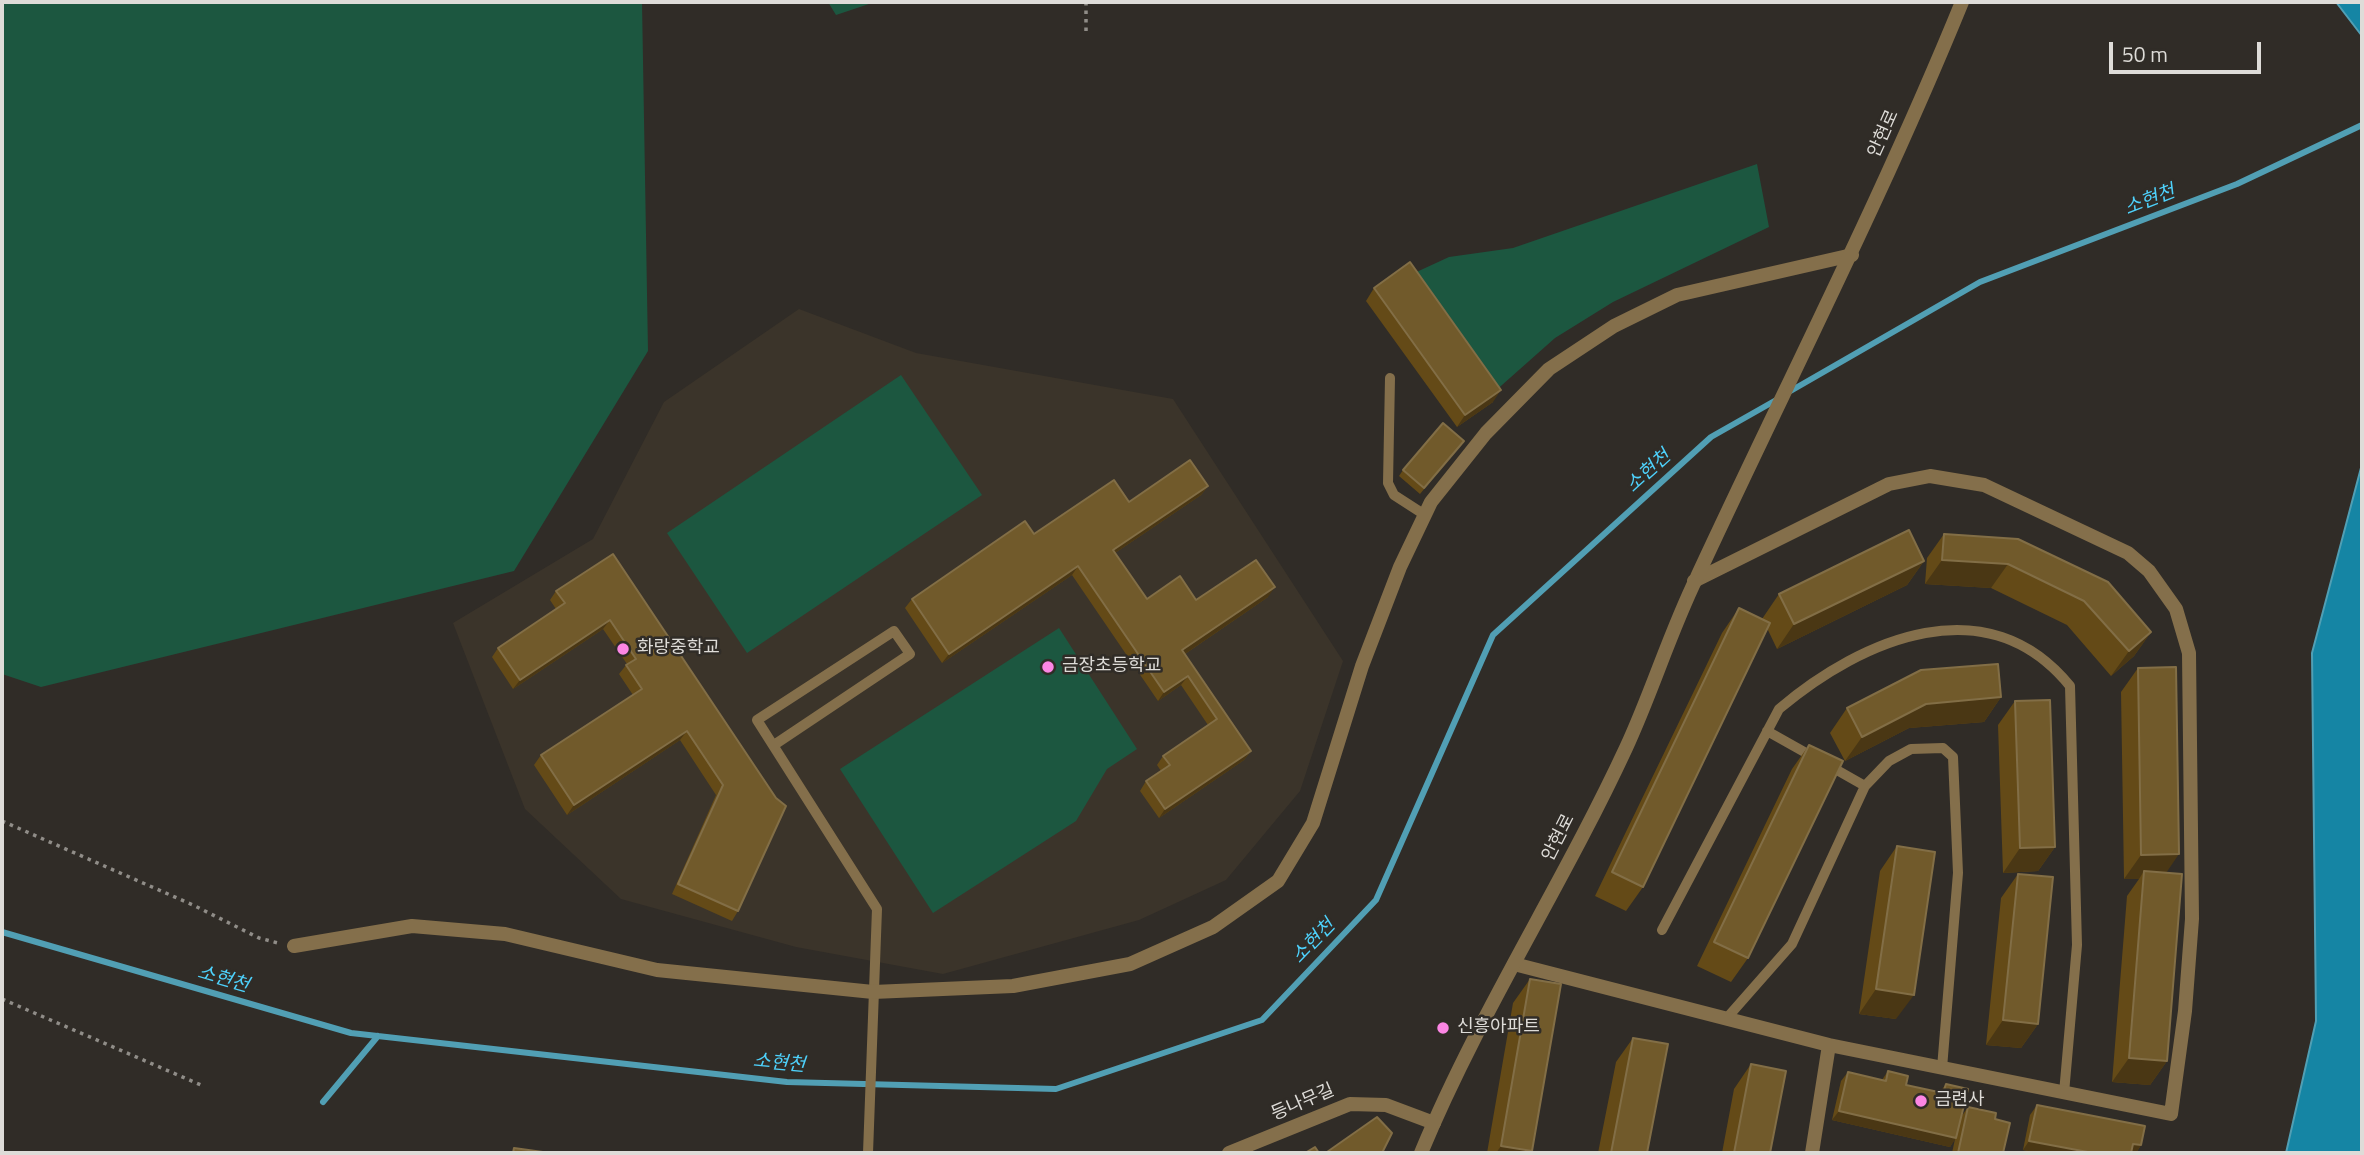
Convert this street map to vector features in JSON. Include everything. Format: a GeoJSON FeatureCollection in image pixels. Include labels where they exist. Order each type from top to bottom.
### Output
{"type":"FeatureCollection","features":[{"type":"Feature","properties":{"kind":"street","name":"안현로"},"geometry":{"type":"LineString","coordinates":[[1421,1153],[1470,1043],[1626,747],[1694,581],[1840,282],[1962,2]]}},
{"type":"Feature","properties":{"kind":"street"},"geometry":{"type":"LineString","coordinates":[[293,946],[412,926],[505,934],[657,970],[873,992],[1013,986],[1130,964],[1213,927],[1278,881],[1313,823],[1362,666],[1400,567],[1431,502],[1486,433],[1549,369],[1614,327],[1677,295],[1852,255]]}},
{"type":"Feature","properties":{"kind":"street"},"geometry":{"type":"LineString","coordinates":[[1514,964],[1829,1045],[2171,1114],[2185,1011],[2192,919],[2189,653],[2176,609],[2159,583],[2128,553],[1996,491],[1966,480],[1930,476],[1889,484],[1694,581]]}},
{"type":"Feature","properties":{"kind":"street"},"geometry":{"type":"LineString","coordinates":[[1812,1153],[1829,1045]]}},
{"type":"Feature","properties":{"kind":"street","name":"등나무길"},"geometry":{"type":"LineString","coordinates":[[1228,1153],[1350,1104],[1385,1105],[1434,1124]]}},
{"type":"Feature","properties":{"kind":"lane"},"geometry":{"type":"LineString","coordinates":[[1390,378],[1388,483],[1394,495],[1425,515]]}},
{"type":"Feature","properties":{"kind":"lane"},"geometry":{"type":"LineString","coordinates":[[774,745],[910,654],[894,631],[757,720],[877,909],[868,1153]]}},
{"type":"Feature","properties":{"kind":"lane"},"geometry":{"type":"LineString","coordinates":[[1662,930],[1779,709],[1809,684],[1903,636],[1947,631],[1990,631],[2026,645],[2058,670],[2070,686],[2077,945],[2064,1093]]}},
{"type":"Feature","properties":{"kind":"lane"},"geometry":{"type":"LineString","coordinates":[[1767,732],[1865,786]]}},
{"type":"Feature","properties":{"kind":"lane"},"geometry":{"type":"LineString","coordinates":[[1726,1019],[1792,944],[1865,786],[1889,761],[1911,749],[1943,748],[1953,757],[1958,873],[1942,1068]]}},
{"type":"Feature","properties":{"kind":"path"},"geometry":{"type":"LineString","coordinates":[[1086,2],[1086,31]]}},
{"type":"Feature","properties":{"kind":"path"},"geometry":{"type":"LineString","coordinates":[[2,821],[194,905],[258,938],[293,946]]}},
{"type":"Feature","properties":{"kind":"path"},"geometry":{"type":"LineString","coordinates":[[2,999],[201,1085]]}},
{"type":"Feature","properties":{"kind":"shaded area"},"geometry":{"type":"Polygon","coordinates":[[[799,309],[916,353],[1173,399],[1343,661],[1300,791],[1226,880],[1139,920],[943,974],[796,947],[621,899],[525,809],[453,623],[593,539],[664,402],[799,309]]]}},
{"type":"Feature","properties":{"kind":"green space"},"geometry":{"type":"Polygon","coordinates":[[[2,2],[642,2],[648,351],[514,571],[41,687],[2,674],[2,2]]]}},
{"type":"Feature","properties":{"kind":"green space"},"geometry":{"type":"Polygon","coordinates":[[[828,2],[875,2],[836,15],[828,2]]]}},
{"type":"Feature","properties":{"kind":"green space"},"geometry":{"type":"Polygon","coordinates":[[[1757,164],[1769,227],[1613,302],[1555,338],[1493,393],[1410,275],[1449,257],[1513,248],[1757,164]]]}},
{"type":"Feature","properties":{"kind":"green space"},"geometry":{"type":"Polygon","coordinates":[[[901,375],[982,495],[747,653],[667,533],[901,375]]]}},
{"type":"Feature","properties":{"kind":"green space"},"geometry":{"type":"Polygon","coordinates":[[[1059,628],[1137,749],[1107,769],[1076,821],[933,913],[840,769],[1059,628]]]}},
{"type":"Feature","properties":{"kind":"water"},"geometry":{"type":"Polygon","coordinates":[[[2336,2],[2362,2],[2362,36],[2336,2]]]}},
{"type":"Feature","properties":{"kind":"water"},"geometry":{"type":"Polygon","coordinates":[[[2362,464],[2362,1153],[2286,1153],[2316,1021],[2312,653],[2362,464]]]}},
{"type":"Feature","properties":{"kind":"building"},"geometry":{"type":"Polygon","coordinates":[[[1410,262],[1501,390],[1465,415],[1374,288],[1410,262]]]}},
{"type":"Feature","properties":{"kind":"building"},"geometry":{"type":"Polygon","coordinates":[[[1443,423],[1464,441],[1424,488],[1403,470],[1443,423]]]}},
{"type":"Feature","properties":{"kind":"building"},"geometry":{"type":"Polygon","coordinates":[[[1190,460],[1208,486],[1113,550],[1147,599],[1180,576],[1196,600],[1256,560],[1275,587],[1182,650],[1251,751],[1165,809],[1146,781],[1170,765],[1163,756],[1217,719],[1188,676],[1164,692],[1078,566],[949,654],[912,599],[1025,521],[1034,534],[1114,480],[1129,502],[1190,460]]]}},
{"type":"Feature","properties":{"kind":"building"},"geometry":{"type":"Polygon","coordinates":[[[1909,530],[1924,561],[1794,624],[1779,594],[1909,530]]]}},
{"type":"Feature","properties":{"kind":"building"},"geometry":{"type":"Polygon","coordinates":[[[1944,534],[2018,539],[2108,582],[2151,632],[2129,651],[2084,601],[2008,564],[1942,560],[1944,534]]]}},
{"type":"Feature","properties":{"kind":"building"},"geometry":{"type":"Polygon","coordinates":[[[613,554],[776,798],[786,806],[738,911],[678,884],[723,785],[687,731],[574,805],[541,755],[642,689],[626,665],[636,659],[610,620],[520,680],[498,648],[565,603],[556,591],[613,554]]]}},
{"type":"Feature","properties":{"kind":"building"},"geometry":{"type":"Polygon","coordinates":[[[1739,608],[1770,623],[1643,887],[1612,872],[1739,608]]]}},
{"type":"Feature","properties":{"kind":"building"},"geometry":{"type":"Polygon","coordinates":[[[1998,664],[2001,697],[1926,704],[1862,737],[1847,708],[1921,670],[1998,664]]]}},
{"type":"Feature","properties":{"kind":"building"},"geometry":{"type":"Polygon","coordinates":[[[2176,667],[2179,854],[2141,855],[2138,668],[2176,667]]]}},
{"type":"Feature","properties":{"kind":"building"},"geometry":{"type":"Polygon","coordinates":[[[2050,700],[2055,847],[2020,848],[2015,701],[2050,700]]]}},
{"type":"Feature","properties":{"kind":"building"},"geometry":{"type":"Polygon","coordinates":[[[1809,745],[1843,761],[1748,958],[1714,942],[1809,745]]]}},
{"type":"Feature","properties":{"kind":"building"},"geometry":{"type":"Polygon","coordinates":[[[1897,846],[1935,852],[1914,995],[1876,989],[1897,846]]]}},
{"type":"Feature","properties":{"kind":"building"},"geometry":{"type":"Polygon","coordinates":[[[2144,871],[2182,874],[2167,1061],[2129,1058],[2144,871]]]}},
{"type":"Feature","properties":{"kind":"building"},"geometry":{"type":"Polygon","coordinates":[[[2018,874],[2053,877],[2038,1024],[2003,1020],[2018,874]]]}},
{"type":"Feature","properties":{"kind":"building"},"geometry":{"type":"Polygon","coordinates":[[[1530,979],[1561,984],[1532,1151],[1501,1146],[1530,979]]]}},
{"type":"Feature","properties":{"kind":"building"},"geometry":{"type":"Polygon","coordinates":[[[1633,1038],[1668,1044],[1647,1153],[1611,1153],[1633,1038]]]}},
{"type":"Feature","properties":{"kind":"building"},"geometry":{"type":"Polygon","coordinates":[[[1751,1064],[1786,1071],[1770,1153],[1734,1153],[1751,1064]]]}},
{"type":"Feature","properties":{"kind":"building"},"geometry":{"type":"Polygon","coordinates":[[[1888,1071],[1908,1076],[1906,1085],[1943,1093],[1946,1084],[1968,1089],[1956,1138],[1839,1111],[1848,1072],[1886,1081],[1888,1071]]]}},
{"type":"Feature","properties":{"kind":"building"},"geometry":{"type":"Polygon","coordinates":[[[2037,1105],[2145,1126],[2141,1145],[2133,1144],[2131,1153],[2093,1153],[2029,1141],[2037,1105]]]}},
{"type":"Feature","properties":{"kind":"building"},"geometry":{"type":"Polygon","coordinates":[[[1968,1107],[1996,1113],[1995,1119],[2010,1123],[2003,1153],[1958,1153],[1968,1107]]]}},
{"type":"Feature","properties":{"kind":"building"},"geometry":{"type":"Polygon","coordinates":[[[1377,1117],[1392,1133],[1382,1153],[1327,1152],[1377,1117]]]}},
{"type":"Feature","properties":{"kind":"building"},"geometry":{"type":"Polygon","coordinates":[[[1315,1147],[1319,1153],[1305,1153],[1315,1147]]]}},
{"type":"Feature","properties":{"kind":"building"},"geometry":{"type":"Polygon","coordinates":[[[514,1148],[550,1153],[513,1153],[514,1148]]]}},
{"type":"Feature","properties":{"kind":"waterway","name":"소현천"},"geometry":{"type":"LineString","coordinates":[[1787,393],[1980,282],[2237,184],[2362,125]]}},
{"type":"Feature","properties":{"kind":"waterway","name":"소현천"},"geometry":{"type":"LineString","coordinates":[[2,932],[351,1033],[787,1082],[1056,1089],[1262,1020],[1376,900],[1493,635],[1711,437],[1778,399]]}},
{"type":"Feature","properties":{"kind":"waterway"},"geometry":{"type":"LineString","coordinates":[[323,1102],[378,1036]]}},
{"type":"Feature","properties":{"kind":"place","name":"화랑중학교"},"geometry":{"type":"Point","coordinates":[623,649]}},
{"type":"Feature","properties":{"kind":"place","name":"금장초등학교"},"geometry":{"type":"Point","coordinates":[1048,667]}},
{"type":"Feature","properties":{"kind":"place","name":"신흥아파트"},"geometry":{"type":"Point","coordinates":[1443,1028]}},
{"type":"Feature","properties":{"kind":"place","name":"금련사"},"geometry":{"type":"Point","coordinates":[1921,1101]}}]}
